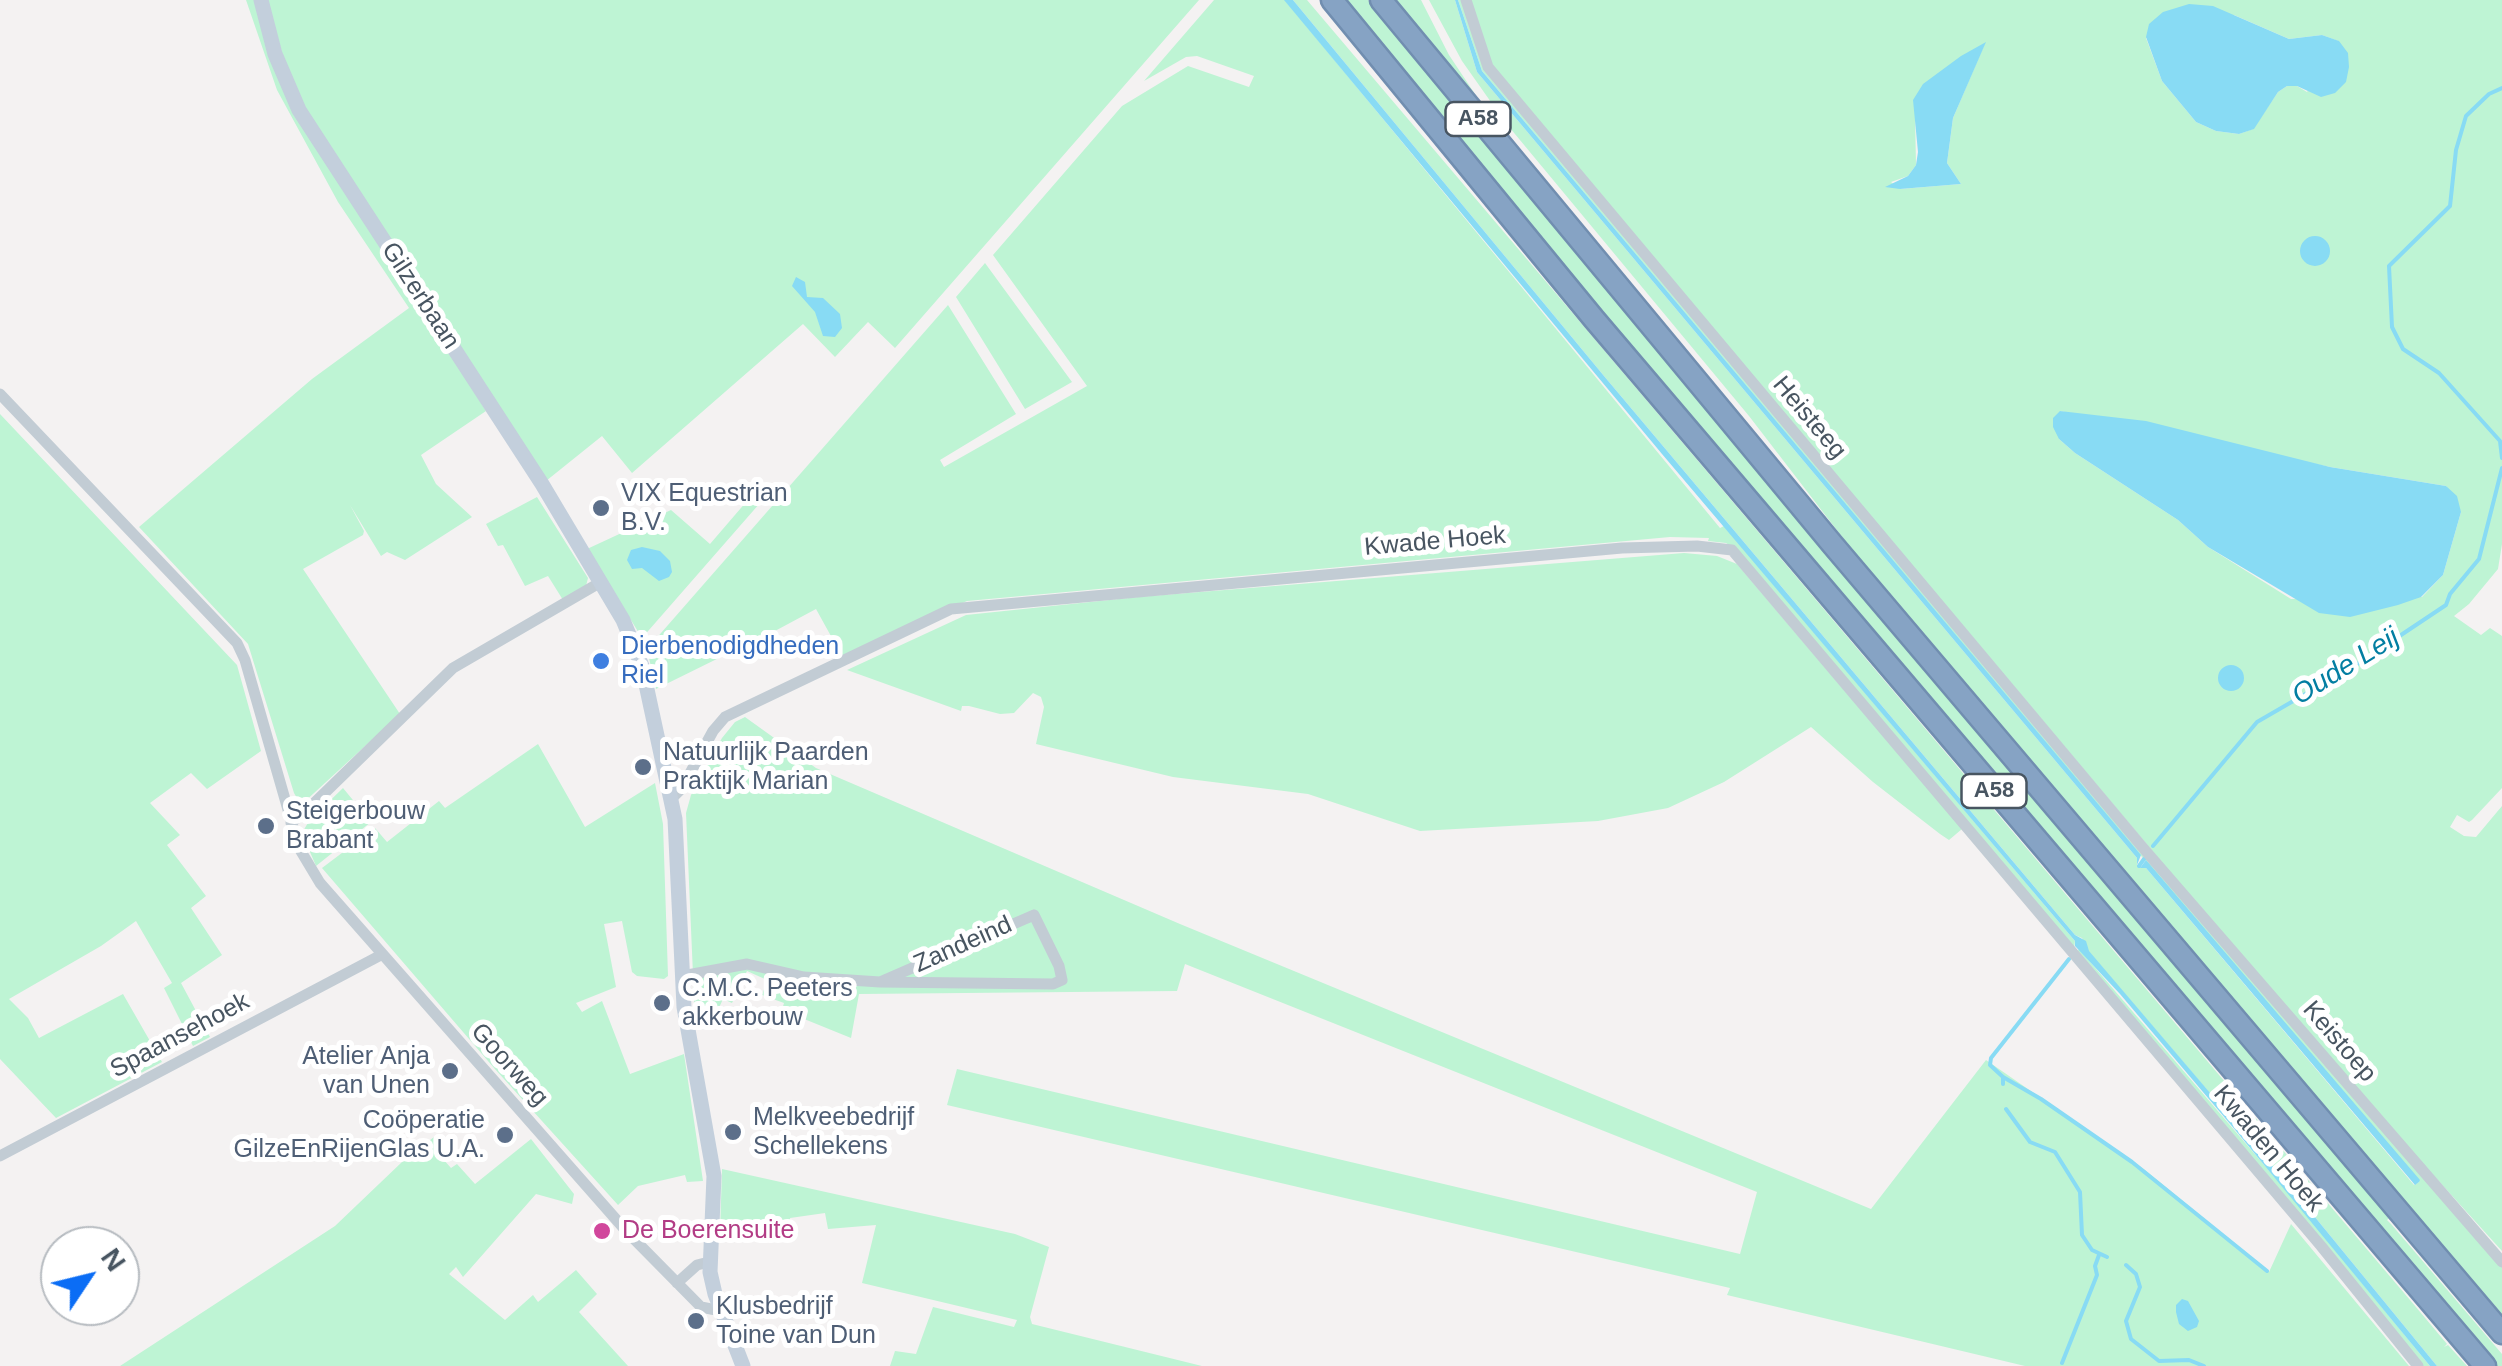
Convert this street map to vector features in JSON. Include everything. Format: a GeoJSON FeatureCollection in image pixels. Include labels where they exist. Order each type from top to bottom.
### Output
{"type":"FeatureCollection","features":[{"type":"Feature","properties":{"kind":"highway","name":"A58"},"geometry":{"type":"LineString","coordinates":[[1332,0],[1606,334],[2484,1366]]}},
{"type":"Feature","properties":{"kind":"highway","name":"A58"},"geometry":{"type":"LineString","coordinates":[[1380,0],[1833,545],[2502,1332]]}},
{"type":"Feature","properties":{"kind":"street","name":"Gilzerbaan"},"geometry":{"type":"LineString","coordinates":[[262,0],[275,54],[299,110],[518,445],[601,582]]}},
{"type":"Feature","properties":{"kind":"street","name":"Heisteeg"},"geometry":{"type":"LineString","coordinates":[[1466,0],[1488,67],[2144,849]]}},
{"type":"Feature","properties":{"kind":"street","name":"Goorweg"},"geometry":{"type":"LineString","coordinates":[[0,394],[237,643],[290,822],[314,874],[590,1191],[676,1283],[706,1310],[722,1311]]}},
{"type":"Feature","properties":{"kind":"street","name":"Kwade Hoek"},"geometry":{"type":"LineString","coordinates":[[672,798],[682,788],[713,731],[726,717],[950,609],[1622,548],[1724,548],[1739,556],[2081,963]]}},
{"type":"Feature","properties":{"kind":"street"},"geometry":{"type":"LineString","coordinates":[[290,822],[305,812],[453,668],[601,582],[623,620],[642,666],[672,798],[678,839],[684,1007],[714,1176],[709,1262],[743,1366]]}},
{"type":"Feature","properties":{"kind":"street","name":"Keistoep"},"geometry":{"type":"LineString","coordinates":[[2144,849],[2502,1262]]}},
{"type":"Feature","properties":{"kind":"street","name":"Zandeind"},"geometry":{"type":"LineString","coordinates":[[682,976],[747,964],[804,977],[880,982],[1053,984],[1062,980],[1060,966],[1034,915],[880,982]]}},
{"type":"Feature","properties":{"kind":"street","name":"Spaansehoek"},"geometry":{"type":"LineString","coordinates":[[0,1156],[381,954]]}},
{"type":"Feature","properties":{"kind":"street","name":"Kwaden Hoek"},"geometry":{"type":"LineString","coordinates":[[2081,963],[2418,1366]]}},
{"type":"Feature","properties":{"kind":"street"},"geometry":{"type":"LineString","coordinates":[[676,1283],[697,1265],[709,1262]]}},
{"type":"Feature","properties":{"kind":"green space"},"geometry":{"type":"Polygon","coordinates":[[[246,0],[257,0],[270,56],[486,411],[421,455],[436,484],[472,517],[405,560],[387,552],[381,556],[350,505],[363,535],[303,569],[400,714],[301,805],[248,644],[139,527],[312,379],[409,308],[338,202],[277,90],[246,0]]]}},
{"type":"Feature","properties":{"kind":"green space"},"geometry":{"type":"Polygon","coordinates":[[[267,0],[1199,0],[895,348],[868,322],[835,357],[803,324],[632,473],[602,436],[546,481],[319,134],[289,77],[267,0]]]}},
{"type":"Feature","properties":{"kind":"green space"},"geometry":{"type":"Polygon","coordinates":[[[1214,0],[1285,0],[1720,528],[1724,526],[2075,941],[2074,949],[1738,551],[1726,543],[1708,541],[1709,538],[1670,537],[967,601],[842,656],[816,609],[656,689],[647,649],[948,305],[1016,414],[940,460],[944,467],[1087,386],[993,255],[1122,106],[1188,66],[1249,87],[1254,76],[1197,56],[1186,57],[1144,81],[1214,0]]]}},
{"type":"Feature","properties":{"kind":"green space"},"geometry":{"type":"Polygon","coordinates":[[[1293,0],[1307,0],[2410,1300],[2447,1344],[2444,1347],[2448,1345],[2467,1366],[2437,1366],[1293,0]]]}},
{"type":"Feature","properties":{"kind":"green space"},"geometry":{"type":"Polygon","coordinates":[[[1342,0],[1368,0],[1963,714],[2390,1217],[2387,1220],[2502,1354],[2502,1366],[2495,1366],[2220,1046],[1342,0]]]}},
{"type":"Feature","properties":{"kind":"green space"},"geometry":{"type":"Polygon","coordinates":[[[1396,0],[1421,0],[1449,55],[1477,97],[1396,0]]]}},
{"type":"Feature","properties":{"kind":"green space"},"geometry":{"type":"Polygon","coordinates":[[[1429,0],[1455,0],[1477,72],[2137,858],[2137,866],[2146,868],[2414,1185],[2419,1182],[1482,71],[1458,0],[1463,0],[1481,60],[2502,1267],[2502,1315],[1846,542],[1749,416],[1505,122],[1462,61],[1429,0]]]}},
{"type":"Feature","properties":{"kind":"green space"},"geometry":{"type":"Polygon","coordinates":[[[1468,0],[2502,0],[2502,544],[2498,569],[2454,616],[2481,635],[2490,628],[2502,636],[2502,788],[2472,820],[2457,815],[2450,827],[2464,836],[2476,837],[2502,806],[2502,1251],[2312,1041],[1490,63],[1468,0]],[[2234,15],[2146,38],[2162,81],[2196,122],[2216,131],[2239,134],[2253,129],[2278,92],[2287,86],[2307,92],[2338,41],[2322,35],[2289,39],[2234,15]],[[1985,43],[1915,115],[1916,165],[1908,176],[1891,182],[1900,189],[1961,184],[1947,163],[1953,118],[1985,43]],[[2060,411],[2059,439],[2178,520],[2208,547],[2291,599],[2422,597],[2443,575],[2461,512],[2446,486],[2330,467],[2060,411]]]}},
{"type":"Feature","properties":{"kind":"green space"},"geometry":{"type":"Polygon","coordinates":[[[985,263],[1072,382],[1025,409],[956,297],[985,263]]]}},
{"type":"Feature","properties":{"kind":"green space"},"geometry":{"type":"Polygon","coordinates":[[[0,414],[237,665],[261,751],[207,789],[191,773],[150,803],[180,835],[167,845],[206,896],[191,908],[222,955],[181,983],[210,1037],[193,1046],[164,988],[172,983],[136,921],[9,999],[28,1018],[39,1038],[123,994],[162,1062],[56,1118],[0,1059],[0,414]]]}},
{"type":"Feature","properties":{"kind":"green space"},"geometry":{"type":"Polygon","coordinates":[[[759,487],[767,495],[642,638],[587,549],[671,510],[710,544],[759,487]]]}},
{"type":"Feature","properties":{"kind":"green space"},"geometry":{"type":"Polygon","coordinates":[[[537,497],[588,578],[586,586],[563,600],[548,576],[525,586],[503,545],[498,546],[486,524],[537,497]]]}},
{"type":"Feature","properties":{"kind":"green space"},"geometry":{"type":"Polygon","coordinates":[[[1684,553],[1717,556],[1737,564],[1962,829],[1949,840],[1940,834],[1811,727],[1724,782],[1668,808],[1598,821],[1420,831],[1308,794],[1173,777],[1036,744],[1044,707],[1041,697],[1033,693],[1014,713],[1000,714],[969,706],[962,706],[961,711],[847,670],[966,615],[1138,597],[1684,553]]]}},
{"type":"Feature","properties":{"kind":"green space"},"geometry":{"type":"Polygon","coordinates":[[[745,717],[816,768],[1180,924],[1871,1209],[1986,1060],[2145,1170],[2269,1272],[2291,1224],[2409,1366],[2025,1366],[1727,1295],[1730,1288],[947,1105],[957,1069],[1740,1254],[1757,1192],[1185,964],[1177,991],[859,994],[851,1038],[782,1010],[784,1003],[762,995],[767,980],[747,971],[732,1003],[723,999],[711,1025],[695,1021],[686,813],[691,795],[722,738],[735,722],[745,717]]]}},
{"type":"Feature","properties":{"kind":"green space"},"geometry":{"type":"Polygon","coordinates":[[[538,744],[585,827],[655,783],[663,824],[668,976],[637,976],[632,972],[622,921],[604,924],[616,987],[576,1003],[582,1012],[602,1001],[630,1074],[684,1054],[703,1181],[687,1182],[685,1175],[638,1186],[618,1205],[322,868],[375,828],[387,842],[439,801],[445,808],[538,744]]]}},
{"type":"Feature","properties":{"kind":"green space"},"geometry":{"type":"Polygon","coordinates":[[[343,788],[371,822],[316,866],[302,833],[343,788]]]}},
{"type":"Feature","properties":{"kind":"green space"},"geometry":{"type":"Polygon","coordinates":[[[2079,949],[2430,1366],[2422,1366],[2077,952],[2079,949]]]}},
{"type":"Feature","properties":{"kind":"green space"},"geometry":{"type":"Polygon","coordinates":[[[434,1137],[450,1154],[443,1159],[451,1168],[457,1164],[475,1184],[531,1139],[574,1194],[572,1204],[536,1194],[463,1277],[456,1267],[449,1274],[505,1320],[533,1295],[538,1302],[576,1270],[597,1294],[579,1312],[628,1366],[120,1366],[335,1226],[434,1137]]]}},
{"type":"Feature","properties":{"kind":"green space"},"geometry":{"type":"Polygon","coordinates":[[[722,1169],[1015,1234],[1049,1247],[1030,1317],[1032,1324],[1202,1366],[890,1366],[895,1351],[916,1354],[933,1307],[1014,1327],[1017,1320],[862,1283],[876,1225],[828,1229],[825,1213],[790,1218],[792,1234],[766,1238],[763,1228],[720,1234],[722,1169]]]}},
{"type":"Feature","properties":{"kind":"water"},"geometry":{"type":"Polygon","coordinates":[[[1284,0],[1293,0],[2075,935],[2086,941],[2089,951],[2437,1366],[2430,1366],[2236,1131],[2075,946],[2075,941],[1284,0]]]}},
{"type":"Feature","properties":{"kind":"water"},"geometry":{"type":"Polygon","coordinates":[[[1455,0],[1482,71],[2141,855],[2137,865],[2137,858],[1477,72],[1455,0]]]}},
{"type":"Feature","properties":{"kind":"water"},"geometry":{"type":"Polygon","coordinates":[[[2189,4],[2213,6],[2289,39],[2322,35],[2339,41],[2348,53],[2346,82],[2335,93],[2321,97],[2297,86],[2287,86],[2278,92],[2254,129],[2239,134],[2216,131],[2196,122],[2162,81],[2146,37],[2149,24],[2163,12],[2189,4]]]}},
{"type":"Feature","properties":{"kind":"water"},"geometry":{"type":"Polygon","coordinates":[[[1986,42],[1953,118],[1947,163],[1961,184],[1885,187],[1908,176],[1916,165],[1913,100],[1923,84],[1986,42]]]}},
{"type":"Feature","properties":{"kind":"water"},"geometry":{"type":"Polygon","coordinates":[[[2315,236],[2326,240],[2330,251],[2326,262],[2315,266],[2304,262],[2300,251],[2304,240],[2315,236]]]}},
{"type":"Feature","properties":{"kind":"water"},"geometry":{"type":"Polygon","coordinates":[[[796,277],[805,282],[807,297],[823,298],[840,314],[842,328],[835,337],[823,336],[815,312],[792,286],[796,277]]]}},
{"type":"Feature","properties":{"kind":"water"},"geometry":{"type":"Polygon","coordinates":[[[2060,411],[2146,421],[2330,467],[2446,486],[2457,496],[2461,512],[2443,575],[2421,597],[2398,605],[2350,617],[2319,613],[2208,547],[2178,520],[2075,453],[2059,439],[2053,427],[2053,418],[2060,411]]]}},
{"type":"Feature","properties":{"kind":"water"},"geometry":{"type":"Polygon","coordinates":[[[642,547],[660,551],[670,561],[669,577],[659,581],[642,568],[632,569],[627,560],[631,550],[642,547]]]}},
{"type":"Feature","properties":{"kind":"water"},"geometry":{"type":"Polygon","coordinates":[[[2231,665],[2240,669],[2244,678],[2240,687],[2231,691],[2222,687],[2218,678],[2222,669],[2231,665]]]}},
{"type":"Feature","properties":{"kind":"water"},"geometry":{"type":"Polygon","coordinates":[[[2146,860],[2419,1182],[2415,1185],[2146,868],[2140,868],[2146,860]]]}},
{"type":"Feature","properties":{"kind":"water"},"geometry":{"type":"Polygon","coordinates":[[[2182,1299],[2188,1301],[2199,1321],[2197,1327],[2188,1331],[2179,1324],[2176,1312],[2182,1299]]]}},
{"type":"Feature","properties":{"kind":"waterway","name":"Oude Leij"},"geometry":{"type":"LineString","coordinates":[[2502,88],[2489,94],[2466,116],[2456,150],[2450,206],[2389,266],[2392,327],[2403,349],[2439,373],[2500,441],[2502,458]]}},
{"type":"Feature","properties":{"kind":"waterway","name":"Oude Leij"},"geometry":{"type":"LineString","coordinates":[[2153,846],[2257,722],[2359,663],[2446,605],[2450,594],[2479,559],[2502,468]]}},
{"type":"Feature","properties":{"kind":"waterway","name":"Oude Leij"},"geometry":{"type":"LineString","coordinates":[[2139,866],[2144,859]]}},
{"type":"Feature","properties":{"kind":"waterway","name":"Oude Leij"},"geometry":{"type":"LineString","coordinates":[[2003,1084],[2003,1077],[1990,1065],[1991,1058],[2069,959]]}},
{"type":"Feature","properties":{"kind":"waterway"},"geometry":{"type":"LineString","coordinates":[[2003,1077],[2132,1162],[2267,1271]]}},
{"type":"Feature","properties":{"kind":"waterway","name":"Oude Leij"},"geometry":{"type":"LineString","coordinates":[[2006,1109],[2030,1142],[2055,1152],[2080,1192],[2082,1235],[2092,1250],[2107,1257]]}},
{"type":"Feature","properties":{"kind":"waterway"},"geometry":{"type":"LineString","coordinates":[[2062,1363],[2097,1275],[2099,1255]]}},
{"type":"Feature","properties":{"kind":"waterway","name":"Oude Leij"},"geometry":{"type":"LineString","coordinates":[[2126,1265],[2136,1274],[2140,1287],[2126,1321],[2131,1339],[2159,1361],[2189,1360],[2204,1366]]}},
{"type":"Feature","properties":{"kind":"place","name":"VIX Equestrian B.V."},"geometry":{"type":"Point","coordinates":[601,508]}},
{"type":"Feature","properties":{"kind":"place","name":"Dierbenodigdheden Riel"},"geometry":{"type":"Point","coordinates":[601,661]}},
{"type":"Feature","properties":{"kind":"place","name":"Natuurlijk Paarden Praktijk Marian"},"geometry":{"type":"Point","coordinates":[643,767]}},
{"type":"Feature","properties":{"kind":"place","name":"Steigerbouw Brabant"},"geometry":{"type":"Point","coordinates":[266,826]}},
{"type":"Feature","properties":{"kind":"place","name":"C.M.C. Peeters akkerbouw"},"geometry":{"type":"Point","coordinates":[662,1003]}},
{"type":"Feature","properties":{"kind":"place","name":"Atelier Anja van Unen"},"geometry":{"type":"Point","coordinates":[450,1071]}},
{"type":"Feature","properties":{"kind":"place","name":"Melkveebedrijf Schellekens"},"geometry":{"type":"Point","coordinates":[733,1132]}},
{"type":"Feature","properties":{"kind":"place","name":"Coöperatie GilzeEnRijenGlas U.A."},"geometry":{"type":"Point","coordinates":[505,1135]}},
{"type":"Feature","properties":{"kind":"place","name":"De Boerensuite"},"geometry":{"type":"Point","coordinates":[602,1231]}},
{"type":"Feature","properties":{"kind":"place","name":"Klusbedrijf Toine van Dun"},"geometry":{"type":"Point","coordinates":[696,1321]}}]}
